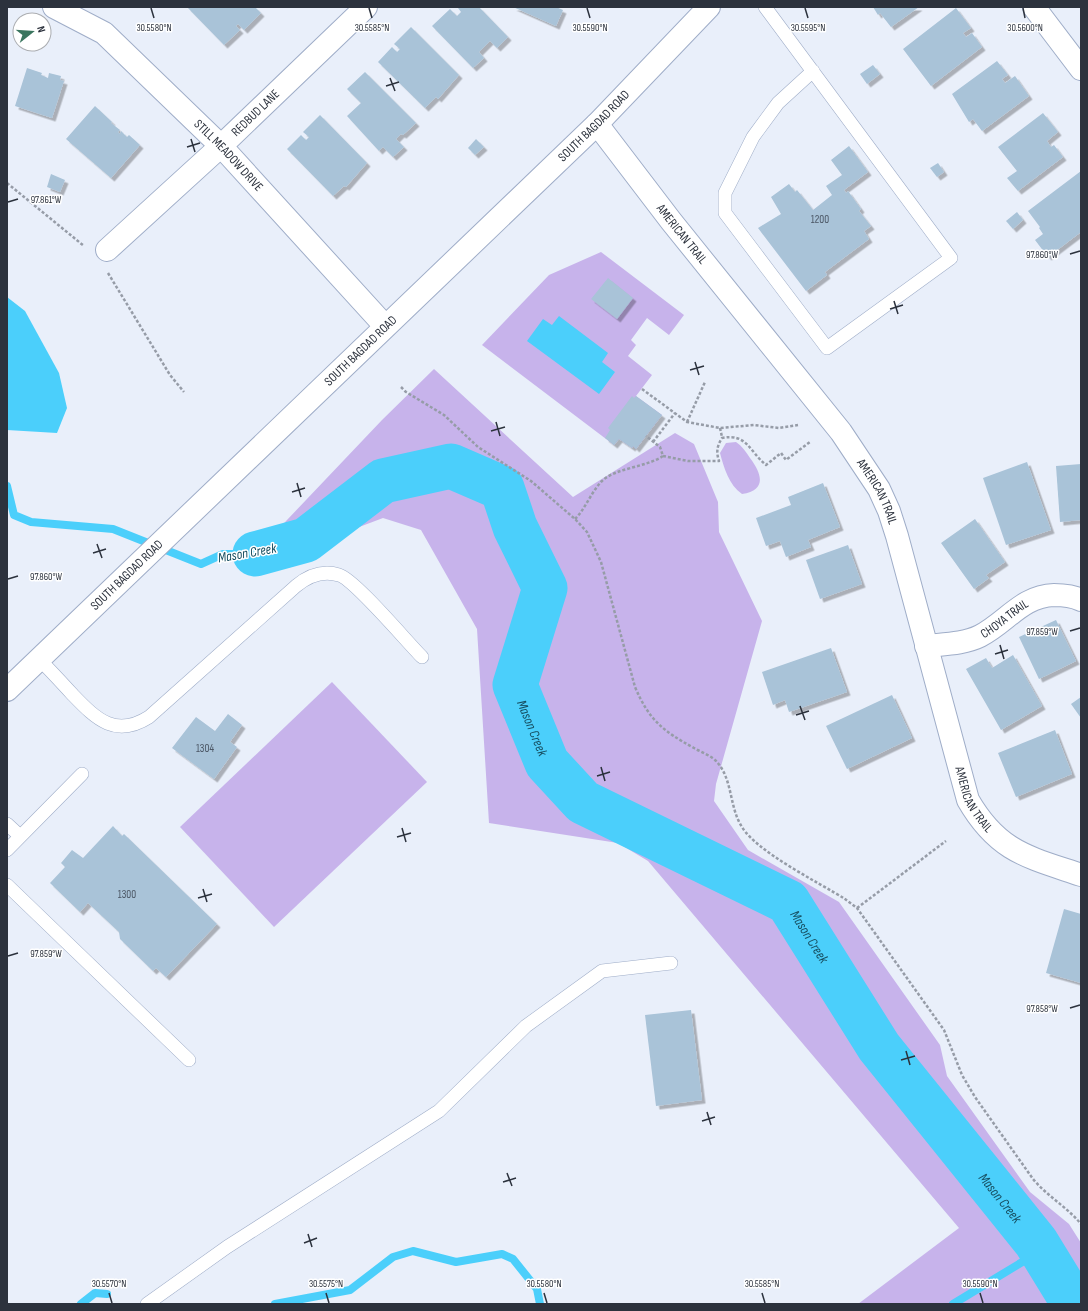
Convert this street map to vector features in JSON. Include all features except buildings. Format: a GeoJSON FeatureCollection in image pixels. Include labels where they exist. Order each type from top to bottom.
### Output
{"type":"FeatureCollection","features":[{"type":"Feature","properties":{"kind":"street","name":"STILL MEADOW DRIVE"},"geometry":{"type":"LineString","coordinates":[[54,7],[104,33],[221,146],[385,326]]}},
{"type":"Feature","properties":{"kind":"street","name":"REDBUD LANE"},"geometry":{"type":"LineString","coordinates":[[97,249],[221,146],[366,7]]}},
{"type":"Feature","properties":{"kind":"street","name":"SOUTH BAGDAD ROAD"},"geometry":{"type":"LineString","coordinates":[[7,690],[597,124],[709,7]]}},
{"type":"Feature","properties":{"kind":"street"},"geometry":{"type":"LineString","coordinates":[[1035,7],[1081,69]]}},
{"type":"Feature","properties":{"kind":"street","name":"AMERICAN TRAIL"},"geometry":{"type":"LineString","coordinates":[[597,124],[671,221],[841,432],[864,465],[889,511],[968,800],[979,819],[991,833],[1010,849],[1028,858],[1081,875]]}},
{"type":"Feature","properties":{"kind":"street","name":"CHOYA TRAIL"},"geometry":{"type":"LineString","coordinates":[[926,646],[964,641],[980,636],[1027,602],[1044,596],[1062,595],[1081,600]]}},
{"type":"Feature","properties":{"kind":"lane"},"geometry":{"type":"LineString","coordinates":[[765,7],[813,71],[951,258],[827,348],[725,213],[725,193],[753,137],[778,103],[813,71]]}},
{"type":"Feature","properties":{"kind":"lane"},"geometry":{"type":"LineString","coordinates":[[39,659],[92,715],[110,725],[133,726],[150,717],[296,586],[312,576],[331,573],[340,575],[355,587],[422,657]]}},
{"type":"Feature","properties":{"kind":"lane"},"geometry":{"type":"LineString","coordinates":[[7,850],[82,774]]}},
{"type":"Feature","properties":{"kind":"lane"},"geometry":{"type":"LineString","coordinates":[[7,824],[20,836]]}},
{"type":"Feature","properties":{"kind":"lane"},"geometry":{"type":"LineString","coordinates":[[7,885],[188,1060]]}},
{"type":"Feature","properties":{"kind":"lane"},"geometry":{"type":"LineString","coordinates":[[147,1304],[226,1247],[439,1111],[526,1026],[602,971],[670,963]]}},
{"type":"Feature","properties":{"kind":"path"},"geometry":{"type":"LineString","coordinates":[[7,183],[97,249]]}},
{"type":"Feature","properties":{"kind":"path"},"geometry":{"type":"LineString","coordinates":[[107,272],[170,375],[184,392]]}},
{"type":"Feature","properties":{"kind":"path"},"geometry":{"type":"LineString","coordinates":[[687,422],[705,382]]}},
{"type":"Feature","properties":{"kind":"path"},"geometry":{"type":"LineString","coordinates":[[401,387],[406,392],[444,415],[478,447],[531,481],[575,519],[587,532],[601,562],[635,687],[641,701],[654,721],[672,736],[716,761],[726,774],[736,815],[742,827],[756,844],[845,899],[856,908],[944,1030],[962,1074],[972,1091],[1033,1179],[1043,1191],[1081,1224]]}},
{"type":"Feature","properties":{"kind":"path"},"geometry":{"type":"LineString","coordinates":[[642,389],[687,422],[720,428],[754,425],[780,428],[798,425]]}},
{"type":"Feature","properties":{"kind":"path"},"geometry":{"type":"LineString","coordinates":[[653,442],[675,413]]}},
{"type":"Feature","properties":{"kind":"path"},"geometry":{"type":"LineString","coordinates":[[575,519],[602,480],[626,470],[658,460],[663,456],[688,461],[719,461],[717,448],[722,438],[720,428]]}},
{"type":"Feature","properties":{"kind":"path"},"geometry":{"type":"LineString","coordinates":[[646,436],[660,447],[663,456]]}},
{"type":"Feature","properties":{"kind":"path"},"geometry":{"type":"LineString","coordinates":[[722,438],[737,436],[744,440],[758,459],[766,465],[781,453],[786,460],[810,442]]}},
{"type":"Feature","properties":{"kind":"path"},"geometry":{"type":"LineString","coordinates":[[856,908],[946,841]]}},
{"type":"Feature","properties":{"kind":"shaded area"},"geometry":{"type":"Polygon","coordinates":[[[601,252],[684,315],[669,335],[647,318],[631,340],[636,345],[628,356],[652,375],[636,396],[662,415],[636,449],[619,439],[614,445],[482,345],[549,275],[601,252]]]}},
{"type":"Feature","properties":{"kind":"shaded area"},"geometry":{"type":"Polygon","coordinates":[[[434,369],[573,497],[675,433],[694,444],[718,502],[719,532],[762,621],[716,784],[714,801],[748,850],[839,902],[940,1045],[947,1076],[1030,1192],[1069,1224],[1081,1243],[1081,1304],[858,1304],[959,1228],[648,861],[618,843],[489,823],[477,629],[421,530],[383,518],[264,563],[268,540],[382,420],[434,369]]]}},
{"type":"Feature","properties":{"kind":"shaded area"},"geometry":{"type":"Polygon","coordinates":[[[736,442],[742,447],[754,464],[760,480],[759,485],[755,489],[742,494],[730,481],[720,453],[726,443],[736,442]]]}},
{"type":"Feature","properties":{"kind":"shaded area"},"geometry":{"type":"Polygon","coordinates":[[[332,682],[427,782],[274,927],[180,827],[332,682]]]}},
{"type":"Feature","properties":{"kind":"water"},"geometry":{"type":"Polygon","coordinates":[[[7,297],[25,311],[59,373],[67,408],[57,433],[7,430],[7,297]]]}},
{"type":"Feature","properties":{"kind":"water"},"geometry":{"type":"Polygon","coordinates":[[[559,316],[608,353],[602,362],[615,372],[599,394],[527,341],[543,319],[552,325],[559,316]]]}},
{"type":"Feature","properties":{"kind":"waterway","name":"Mason Creek"},"geometry":{"type":"LineString","coordinates":[[255,554],[306,540],[383,481],[451,466],[502,488],[515,527],[545,588],[515,685],[547,763],[583,802],[788,902],[879,1047],[1036,1242],[1074,1304]]}},
{"type":"Feature","properties":{"kind":"waterway","name":"Mason Creek"},"geometry":{"type":"LineString","coordinates":[[7,486],[14,515],[31,522],[113,529],[201,564],[223,554],[255,554]]}},
{"type":"Feature","properties":{"kind":"waterway"},"geometry":{"type":"LineString","coordinates":[[953,1304],[1042,1250]]}},
{"type":"Feature","properties":{"kind":"waterway"},"geometry":{"type":"LineString","coordinates":[[275,1304],[350,1290],[393,1257],[413,1251],[456,1262],[502,1254],[513,1259],[537,1289],[540,1304]]}},
{"type":"Feature","properties":{"kind":"waterway"},"geometry":{"type":"LineString","coordinates":[[81,1304],[95,1293],[107,1294]]}}]}
